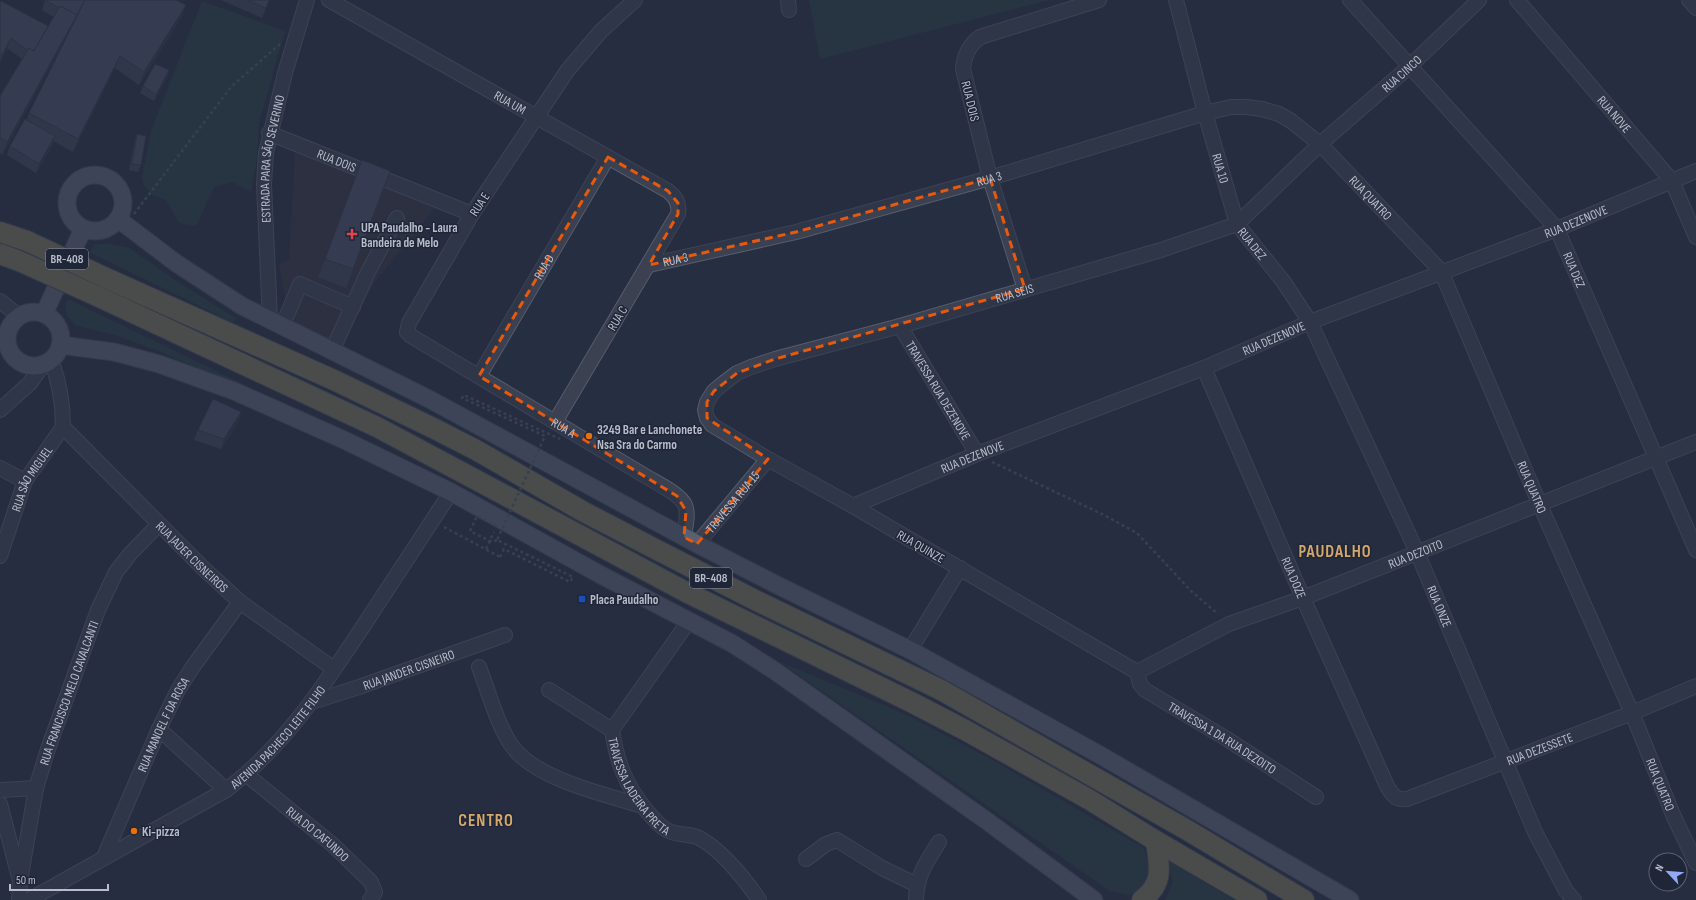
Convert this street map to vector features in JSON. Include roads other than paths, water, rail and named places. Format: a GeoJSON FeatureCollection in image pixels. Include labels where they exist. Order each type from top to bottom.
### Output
{"type":"FeatureCollection","features":[{"type":"Feature","properties":{"kind":"highway","name":"BR-408"},"geometry":{"type":"LineString","coordinates":[[0,232],[27,241],[336,381],[476,450],[584,512],[654,549],[757,601],[941,690],[1187,830],[1304,900]]}},
{"type":"Feature","properties":{"kind":"highway","name":"BR-408"},"geometry":{"type":"LineString","coordinates":[[0,254],[97,296],[377,427],[686,592],[918,705],[1090,800],[1156,841],[1257,900]]}},
{"type":"Feature","properties":{"kind":"highway"},"geometry":{"type":"LineString","coordinates":[[1142,900],[1156,886],[1159,877],[1156,841]]}},
{"type":"Feature","properties":{"kind":"main road"},"geometry":{"type":"LineString","coordinates":[[91,174],[109,178],[116,184],[121,192],[123,202],[122,222],[102,230],[93,231],[84,229],[76,224],[70,217],[66,199],[69,190],[75,182],[82,177],[91,174]]}},
{"type":"Feature","properties":{"kind":"main road"},"geometry":{"type":"LineString","coordinates":[[122,222],[200,280],[242,306],[443,406],[691,541],[910,650],[1100,755],[1350,900]]}},
{"type":"Feature","properties":{"kind":"main road"},"geometry":{"type":"LineString","coordinates":[[44,314],[84,229]]}},
{"type":"Feature","properties":{"kind":"main road"},"geometry":{"type":"LineString","coordinates":[[27,312],[44,314],[52,319],[58,326],[61,335],[60,345],[57,353],[47,363],[34,367],[25,366],[17,361],[9,351],[6,338],[8,330],[12,322],[27,312]]}},
{"type":"Feature","properties":{"kind":"main road"},"geometry":{"type":"LineString","coordinates":[[60,345],[114,352],[141,358],[234,391],[342,439],[450,492],[601,575],[689,620],[733,644],[775,671],[981,817],[1094,900]]}},
{"type":"Feature","properties":{"kind":"street","name":"ESTRADA PARA SÃO SEVERINO"},"geometry":{"type":"LineString","coordinates":[[276,324],[264,184],[266,153],[269,133],[285,73],[307,0]]}},
{"type":"Feature","properties":{"kind":"street","name":"RUA UM"},"geometry":{"type":"LineString","coordinates":[[329,0],[673,195],[678,203],[678,214]]}},
{"type":"Feature","properties":{"kind":"street","name":"RUA E"},"geometry":{"type":"LineString","coordinates":[[411,336],[407,332],[409,323],[472,214],[567,71],[601,31],[635,0]]}},
{"type":"Feature","properties":{"kind":"street","name":"RUA DOIS"},"geometry":{"type":"LineString","coordinates":[[1025,290],[990,178],[963,69],[964,61],[969,48],[980,37],[1099,0]]}},
{"type":"Feature","properties":{"kind":"street","name":"RUA 10"},"geometry":{"type":"LineString","coordinates":[[1176,0],[1205,113],[1236,224]]}},
{"type":"Feature","properties":{"kind":"street","name":"RUA DEZ"},"geometry":{"type":"LineString","coordinates":[[1350,0],[1557,229],[1696,550]]}},
{"type":"Feature","properties":{"kind":"street","name":"RUA CINCO"},"geometry":{"type":"LineString","coordinates":[[1320,144],[1410,66],[1479,0]]}},
{"type":"Feature","properties":{"kind":"street","name":"RUA NOVE"},"geometry":{"type":"LineString","coordinates":[[1518,0],[1672,181],[1696,237]]}},
{"type":"Feature","properties":{"kind":"street"},"geometry":{"type":"LineString","coordinates":[[1689,0],[1696,8]]}},
{"type":"Feature","properties":{"kind":"street","name":"RUA 3"},"geometry":{"type":"LineString","coordinates":[[649,265],[796,232],[990,178],[1205,113],[1231,107],[1262,109],[1279,114],[1291,121],[1320,144]]}},
{"type":"Feature","properties":{"kind":"street","name":"RUA DOIS"},"geometry":{"type":"LineString","coordinates":[[269,133],[472,214]]}},
{"type":"Feature","properties":{"kind":"street","name":"RUA SEIS"},"geometry":{"type":"LineString","coordinates":[[707,418],[705,410],[707,402],[714,391],[737,374],[775,359],[900,326],[1025,290],[1161,250],[1236,224],[1320,144]]}},
{"type":"Feature","properties":{"kind":"street","name":"RUA QUATRO"},"geometry":{"type":"LineString","coordinates":[[1320,144],[1441,272],[1540,505],[1632,713],[1654,770],[1696,863]]}},
{"type":"Feature","properties":{"kind":"street","name":"RUA D"},"geometry":{"type":"LineString","coordinates":[[479,376],[608,157]]}},
{"type":"Feature","properties":{"kind":"street","name":"RUA DEZENOVE"},"geometry":{"type":"LineString","coordinates":[[853,506],[978,454],[1204,368],[1310,322],[1557,229],[1696,172]]}},
{"type":"Feature","properties":{"kind":"street","name":"RUA C"},"geometry":{"type":"LineString","coordinates":[[555,422],[678,214]]}},
{"type":"Feature","properties":{"kind":"street"},"geometry":{"type":"LineString","coordinates":[[332,351],[368,272],[397,218]]}},
{"type":"Feature","properties":{"kind":"street","name":"RUA DEZ"},"geometry":{"type":"LineString","coordinates":[[1236,224],[1283,281],[1310,322]]}},
{"type":"Feature","properties":{"kind":"street"},"geometry":{"type":"LineString","coordinates":[[276,324],[300,284],[353,306]]}},
{"type":"Feature","properties":{"kind":"street"},"geometry":{"type":"LineString","coordinates":[[0,301],[19,316]]}},
{"type":"Feature","properties":{"kind":"street","name":"RUA ONZE"},"geometry":{"type":"LineString","coordinates":[[1310,322],[1417,552],[1535,832],[1570,896]]}},
{"type":"Feature","properties":{"kind":"street","name":"TRAVESSA RUA DEZENOVE"},"geometry":{"type":"LineString","coordinates":[[900,326],[978,454]]}},
{"type":"Feature","properties":{"kind":"street","name":"RUA A"},"geometry":{"type":"LineString","coordinates":[[411,336],[647,476],[677,496],[685,505],[691,541]]}},
{"type":"Feature","properties":{"kind":"street"},"geometry":{"type":"LineString","coordinates":[[0,410],[30,383],[47,363],[57,374],[63,404],[64,428]]}},
{"type":"Feature","properties":{"kind":"street","name":"RUA DOZE"},"geometry":{"type":"LineString","coordinates":[[1204,368],[1386,786]]}},
{"type":"Feature","properties":{"kind":"street","name":"RUA QUINZE"},"geometry":{"type":"LineString","coordinates":[[707,418],[712,424],[768,459],[853,506],[1137,672]]}},
{"type":"Feature","properties":{"kind":"street","name":"RUA SÃO MIGUEL"},"geometry":{"type":"LineString","coordinates":[[0,556],[25,481],[64,428]]}},
{"type":"Feature","properties":{"kind":"street","name":"RUA JADER CISNEIROS"},"geometry":{"type":"LineString","coordinates":[[64,428],[158,524],[240,602],[334,669]]}},
{"type":"Feature","properties":{"kind":"street","name":"RUA DEZOITO"},"geometry":{"type":"LineString","coordinates":[[1137,672],[1229,624],[1303,598],[1696,442]]}},
{"type":"Feature","properties":{"kind":"street","name":"TRAVESSA RUA 15"},"geometry":{"type":"LineString","coordinates":[[691,541],[768,459]]}},
{"type":"Feature","properties":{"kind":"street"},"geometry":{"type":"LineString","coordinates":[[0,468],[25,481]]}},
{"type":"Feature","properties":{"kind":"street","name":"AVENIDA PACHECO LEITE FILHO"},"geometry":{"type":"LineString","coordinates":[[29,900],[226,790],[246,775],[285,734],[312,702],[450,492]]}},
{"type":"Feature","properties":{"kind":"street","name":"RUA FRANCISCO MELO CAVALCANTI"},"geometry":{"type":"LineString","coordinates":[[20,881],[36,788],[48,749],[98,610],[116,572],[130,554],[158,524]]}},
{"type":"Feature","properties":{"kind":"street"},"geometry":{"type":"LineString","coordinates":[[910,650],[960,568]]}},
{"type":"Feature","properties":{"kind":"street","name":"RUA MANOEL F DA ROSA"},"geometry":{"type":"LineString","coordinates":[[104,857],[159,729],[178,690],[192,668],[240,602]]}},
{"type":"Feature","properties":{"kind":"street","name":"TRAVESSA LADEIRA PRETA"},"geometry":{"type":"LineString","coordinates":[[689,620],[612,730],[616,754],[628,786],[643,806],[663,828],[673,833],[699,838],[733,866],[759,900]]}},
{"type":"Feature","properties":{"kind":"street","name":"RUA JANDER CISNEIRO"},"geometry":{"type":"LineString","coordinates":[[312,702],[359,687],[504,635]]}},
{"type":"Feature","properties":{"kind":"street"},"geometry":{"type":"LineString","coordinates":[[478,667],[505,734],[512,747],[521,756],[566,782],[586,790],[643,806]]}},
{"type":"Feature","properties":{"kind":"street","name":"TRAVESSA 1 DA RUA DEZOITO"},"geometry":{"type":"LineString","coordinates":[[1137,672],[1140,684],[1145,690],[1227,739],[1316,797]]}},
{"type":"Feature","properties":{"kind":"street","name":"RUA DEZESSETE"},"geometry":{"type":"LineString","coordinates":[[1386,786],[1396,797],[1402,800],[1407,799],[1632,713],[1696,686]]}},
{"type":"Feature","properties":{"kind":"street"},"geometry":{"type":"LineString","coordinates":[[549,690],[612,730]]}},
{"type":"Feature","properties":{"kind":"street"},"geometry":{"type":"LineString","coordinates":[[159,729],[226,790]]}},
{"type":"Feature","properties":{"kind":"street","name":"RUA DO CAFUNDO"},"geometry":{"type":"LineString","coordinates":[[246,775],[332,845],[371,882],[375,892],[370,900]]}},
{"type":"Feature","properties":{"kind":"street"},"geometry":{"type":"LineString","coordinates":[[0,790],[36,788]]}},
{"type":"Feature","properties":{"kind":"street"},"geometry":{"type":"LineString","coordinates":[[0,804],[20,881],[19,900]]}},
{"type":"Feature","properties":{"kind":"street"},"geometry":{"type":"LineString","coordinates":[[806,859],[826,844],[837,840],[882,868],[917,885]]}},
{"type":"Feature","properties":{"kind":"street"},"geometry":{"type":"LineString","coordinates":[[916,900],[917,885],[921,873],[939,842]]}},
{"type":"Feature","properties":{"kind":"place","name":"UPA Paudalho - Laura Bandeira de Melo"},"geometry":{"type":"Point","coordinates":[352,234]}},
{"type":"Feature","properties":{"kind":"place","name":"3249 Bar e Lanchonete Nsa Sra do Carmo"},"geometry":{"type":"Point","coordinates":[589,436]}},
{"type":"Feature","properties":{"kind":"place","name":"Placa Paudalho"},"geometry":{"type":"Point","coordinates":[582,599]}},
{"type":"Feature","properties":{"kind":"place","name":"Ki-pizza"},"geometry":{"type":"Point","coordinates":[134,831]}},
{"type":"Feature","properties":{"kind":"district","name":"PAUDALHO"},"geometry":{"type":"Point","coordinates":[1335,551]}},
{"type":"Feature","properties":{"kind":"district","name":"CENTRO"},"geometry":{"type":"Point","coordinates":[486,820]}}]}
